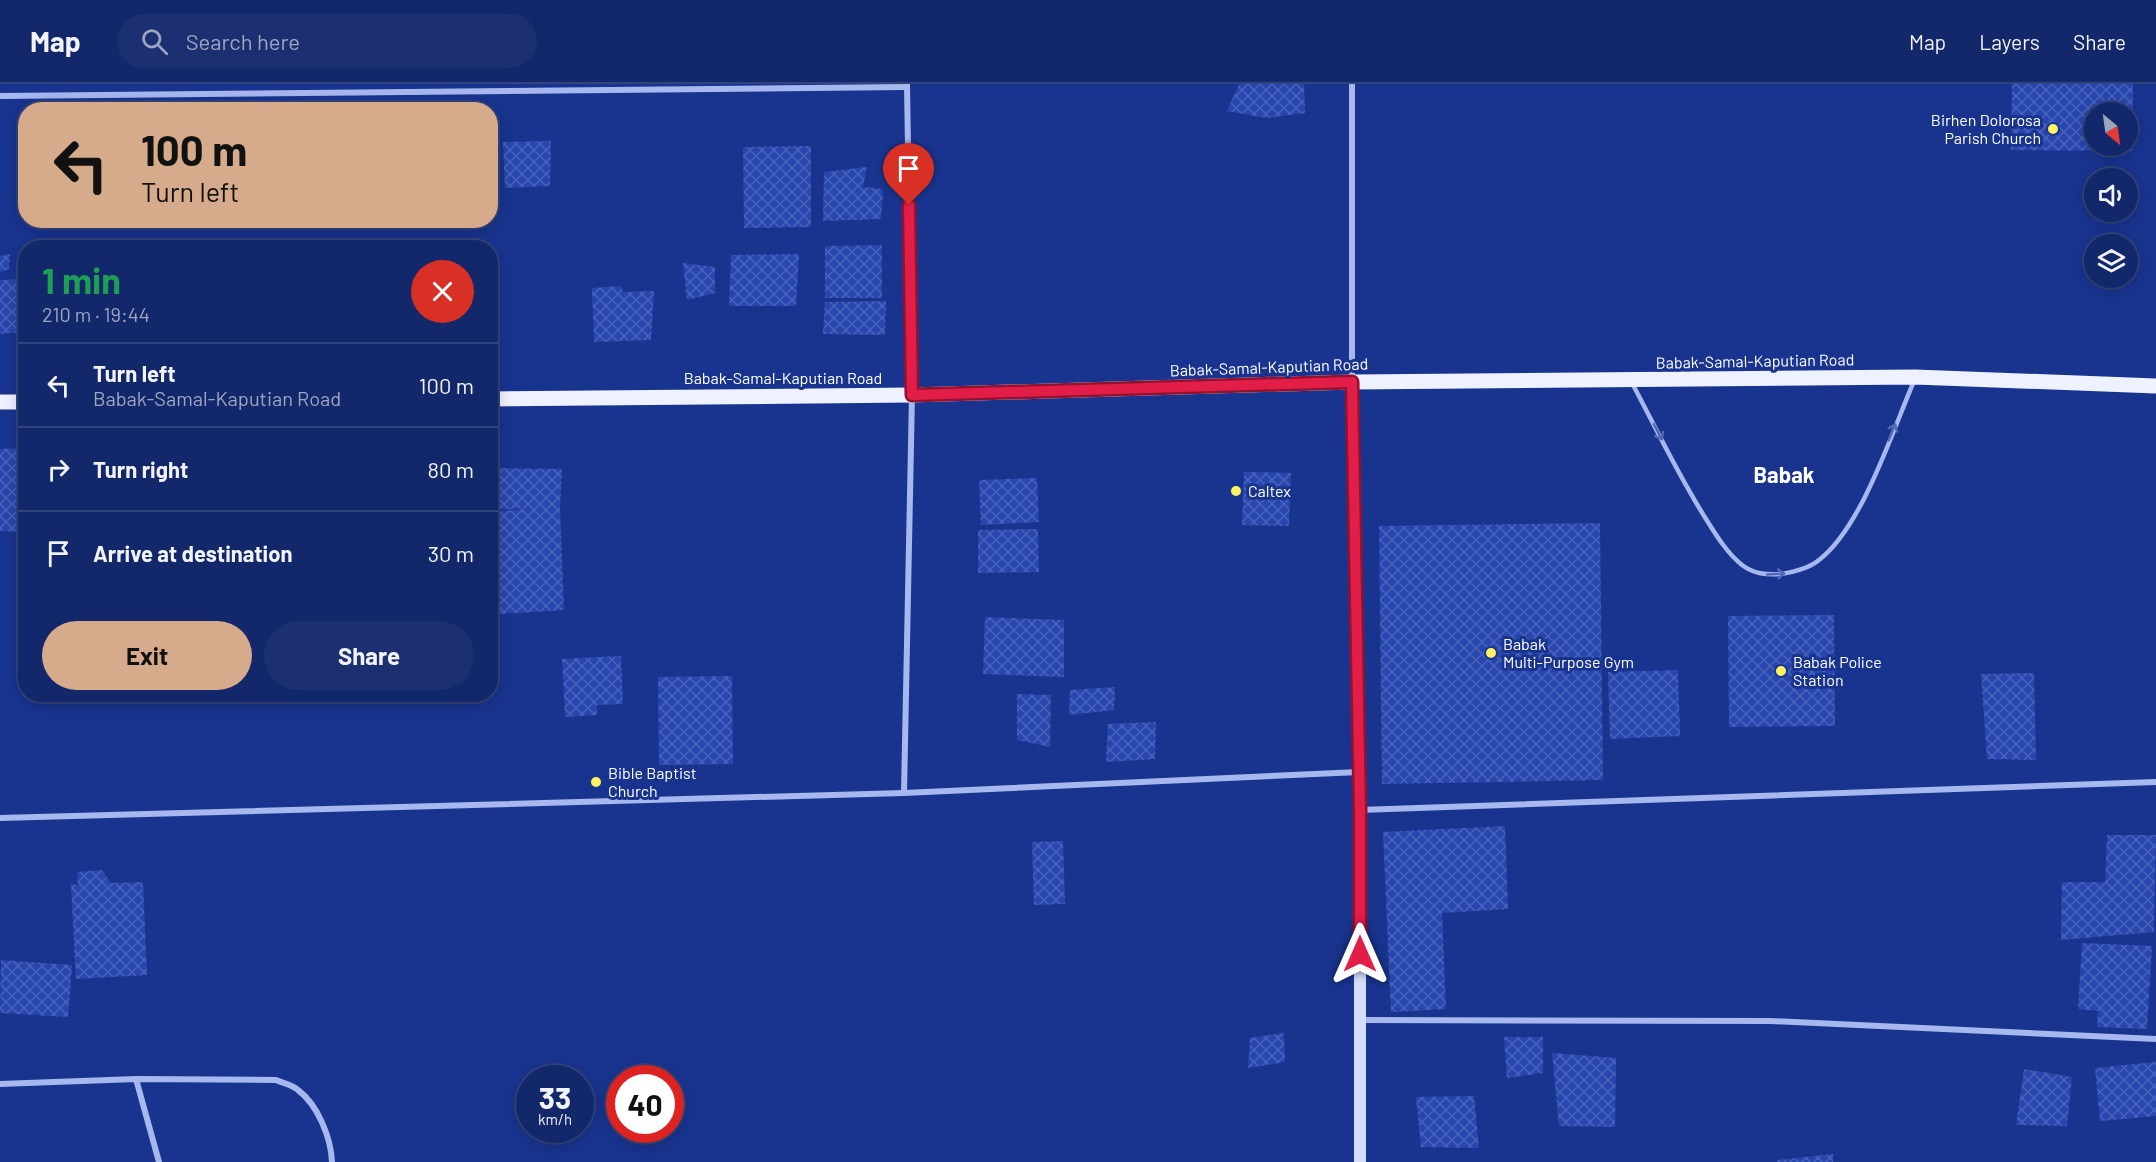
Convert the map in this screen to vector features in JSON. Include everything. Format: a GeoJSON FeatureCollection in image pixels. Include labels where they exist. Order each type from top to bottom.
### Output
{"type":"FeatureCollection","features":[{"type":"Feature","properties":{"kind":"main road","name":"Babak-Samal-Kaputian Road"},"geometry":{"type":"LineString","coordinates":[[498,399],[912,395],[1352,382],[1915,377],[2156,386]]}},
{"type":"Feature","properties":{"kind":"main road"},"geometry":{"type":"LineString","coordinates":[[0,402],[18,402]]}},
{"type":"Feature","properties":{"kind":"street"},"geometry":{"type":"LineString","coordinates":[[1352,84],[1352,382],[1360,810],[1360,1162]]}},
{"type":"Feature","properties":{"kind":"street"},"geometry":{"type":"LineString","coordinates":[[0,96],[907,85],[912,395],[904,793]]}},
{"type":"Feature","properties":{"kind":"street"},"geometry":{"type":"LineString","coordinates":[[0,818],[904,793],[1359,772]]}},
{"type":"Feature","properties":{"kind":"street"},"geometry":{"type":"LineString","coordinates":[[1360,810],[2156,782]]}},
{"type":"Feature","properties":{"kind":"street"},"geometry":{"type":"LineString","coordinates":[[1361,1020],[1771,1021],[2156,1039]]}},
{"type":"Feature","properties":{"kind":"street"},"geometry":{"type":"LineString","coordinates":[[0,1084],[136,1079],[276,1080],[297,1089],[312,1105],[326,1133],[332,1162]]}},
{"type":"Feature","properties":{"kind":"street"},"geometry":{"type":"LineString","coordinates":[[136,1079],[159,1162]]}},
{"type":"Feature","properties":{"kind":"lane"},"geometry":{"type":"LineString","coordinates":[[1630,380],[1692,497],[1721,542],[1740,564],[1752,572],[1778,574],[1797,572],[1817,562],[1847,531],[1875,476],[1915,377]]}},
{"type":"Feature","properties":{"kind":"building"},"geometry":{"type":"Polygon","coordinates":[[[1239,84],[1304,84],[1305,113],[1267,118],[1227,111],[1239,84]]]}},
{"type":"Feature","properties":{"kind":"building","name":"Birhen Dolorosa Parish Church"},"geometry":{"type":"Polygon","coordinates":[[[2012,84],[2133,84],[2133,102],[2084,102],[2084,151],[2011,150],[2012,84]]]}},
{"type":"Feature","properties":{"kind":"building"},"geometry":{"type":"Polygon","coordinates":[[[551,141],[550,186],[505,188],[503,142],[551,141]]]}},
{"type":"Feature","properties":{"kind":"building"},"geometry":{"type":"Polygon","coordinates":[[[811,146],[811,227],[744,228],[743,147],[811,146]]]}},
{"type":"Feature","properties":{"kind":"building"},"geometry":{"type":"Polygon","coordinates":[[[867,167],[863,187],[883,189],[881,219],[823,221],[824,172],[867,167]]]}},
{"type":"Feature","properties":{"kind":"building"},"geometry":{"type":"Polygon","coordinates":[[[882,245],[882,298],[825,298],[825,246],[882,245]]]}},
{"type":"Feature","properties":{"kind":"building"},"geometry":{"type":"Polygon","coordinates":[[[10,254],[9,269],[0,272],[0,256],[10,254]]]}},
{"type":"Feature","properties":{"kind":"building"},"geometry":{"type":"Polygon","coordinates":[[[799,254],[796,306],[729,306],[731,255],[799,254]]]}},
{"type":"Feature","properties":{"kind":"building"},"geometry":{"type":"Polygon","coordinates":[[[683,263],[715,267],[715,293],[687,300],[683,263]]]}},
{"type":"Feature","properties":{"kind":"building"},"geometry":{"type":"Polygon","coordinates":[[[18,279],[18,333],[0,334],[0,280],[18,279]]]}},
{"type":"Feature","properties":{"kind":"building"},"geometry":{"type":"Polygon","coordinates":[[[621,286],[623,292],[654,291],[651,340],[594,342],[592,288],[621,286]]]}},
{"type":"Feature","properties":{"kind":"building"},"geometry":{"type":"Polygon","coordinates":[[[886,301],[885,335],[823,334],[825,302],[886,301]]]}},
{"type":"Feature","properties":{"kind":"building"},"geometry":{"type":"Polygon","coordinates":[[[18,448],[18,532],[0,531],[0,449],[18,448]]]}},
{"type":"Feature","properties":{"kind":"building"},"geometry":{"type":"Polygon","coordinates":[[[498,468],[562,469],[560,507],[564,610],[499,614],[498,511],[533,508],[498,510],[498,468]]]}},
{"type":"Feature","properties":{"kind":"building"},"geometry":{"type":"Polygon","coordinates":[[[1244,472],[1291,473],[1289,526],[1242,525],[1244,472]]]}},
{"type":"Feature","properties":{"kind":"building"},"geometry":{"type":"Polygon","coordinates":[[[1037,478],[1039,522],[981,525],[979,480],[1037,478]]]}},
{"type":"Feature","properties":{"kind":"building","name":"Babak Multi-Purpose Gym"},"geometry":{"type":"Polygon","coordinates":[[[1600,523],[1603,780],[1382,784],[1379,526],[1600,523]]]}},
{"type":"Feature","properties":{"kind":"building"},"geometry":{"type":"Polygon","coordinates":[[[1038,529],[1039,572],[978,573],[978,530],[1038,529]]]}},
{"type":"Feature","properties":{"kind":"building","name":"Babak Police Station"},"geometry":{"type":"Polygon","coordinates":[[[1834,615],[1835,726],[1729,727],[1728,616],[1834,615]]]}},
{"type":"Feature","properties":{"kind":"building"},"geometry":{"type":"Polygon","coordinates":[[[985,617],[1064,620],[1064,677],[983,674],[985,617]]]}},
{"type":"Feature","properties":{"kind":"building"},"geometry":{"type":"Polygon","coordinates":[[[621,656],[623,704],[597,705],[597,715],[565,717],[562,659],[621,656]]]}},
{"type":"Feature","properties":{"kind":"building"},"geometry":{"type":"Polygon","coordinates":[[[1678,670],[1680,736],[1610,739],[1608,672],[1678,670]]]}},
{"type":"Feature","properties":{"kind":"building"},"geometry":{"type":"Polygon","coordinates":[[[2034,673],[2036,760],[1987,759],[1981,674],[2034,673]]]}},
{"type":"Feature","properties":{"kind":"building"},"geometry":{"type":"Polygon","coordinates":[[[732,676],[733,764],[659,765],[658,677],[732,676]]]}},
{"type":"Feature","properties":{"kind":"building"},"geometry":{"type":"Polygon","coordinates":[[[1115,687],[1114,710],[1069,715],[1070,690],[1115,687]]]}},
{"type":"Feature","properties":{"kind":"building"},"geometry":{"type":"Polygon","coordinates":[[[1017,694],[1051,695],[1050,747],[1017,740],[1017,694]]]}},
{"type":"Feature","properties":{"kind":"building"},"geometry":{"type":"Polygon","coordinates":[[[1156,722],[1155,759],[1106,762],[1108,724],[1156,722]]]}},
{"type":"Feature","properties":{"kind":"building"},"geometry":{"type":"Polygon","coordinates":[[[1505,826],[1508,909],[1442,913],[1446,1009],[1391,1012],[1383,832],[1505,826]]]}},
{"type":"Feature","properties":{"kind":"building"},"geometry":{"type":"Polygon","coordinates":[[[2107,835],[2156,835],[2154,932],[2061,940],[2062,882],[2105,882],[2107,835]]]}},
{"type":"Feature","properties":{"kind":"building"},"geometry":{"type":"Polygon","coordinates":[[[1063,841],[1065,904],[1034,905],[1032,842],[1063,841]]]}},
{"type":"Feature","properties":{"kind":"building"},"geometry":{"type":"Polygon","coordinates":[[[102,870],[111,883],[143,882],[147,975],[76,979],[71,884],[78,885],[77,872],[102,870]]]}},
{"type":"Feature","properties":{"kind":"building"},"geometry":{"type":"Polygon","coordinates":[[[2082,943],[2152,946],[2147,1029],[2097,1027],[2098,1011],[2078,1009],[2082,943]]]}},
{"type":"Feature","properties":{"kind":"building"},"geometry":{"type":"Polygon","coordinates":[[[1,960],[72,965],[68,1017],[0,1013],[1,960]]]}},
{"type":"Feature","properties":{"kind":"building"},"geometry":{"type":"Polygon","coordinates":[[[1284,1033],[1285,1062],[1248,1068],[1250,1038],[1284,1033]]]}},
{"type":"Feature","properties":{"kind":"building"},"geometry":{"type":"Polygon","coordinates":[[[1504,1037],[1543,1037],[1543,1073],[1507,1078],[1504,1037]]]}},
{"type":"Feature","properties":{"kind":"building"},"geometry":{"type":"Polygon","coordinates":[[[1552,1053],[1616,1058],[1615,1127],[1559,1126],[1552,1053]]]}},
{"type":"Feature","properties":{"kind":"building"},"geometry":{"type":"Polygon","coordinates":[[[2156,1062],[2156,1116],[2100,1121],[2095,1068],[2156,1062]]]}},
{"type":"Feature","properties":{"kind":"building"},"geometry":{"type":"Polygon","coordinates":[[[2024,1069],[2072,1077],[2067,1126],[2016,1125],[2024,1069]]]}},
{"type":"Feature","properties":{"kind":"building"},"geometry":{"type":"Polygon","coordinates":[[[1474,1096],[1479,1148],[1421,1147],[1416,1097],[1474,1096]]]}},
{"type":"Feature","properties":{"kind":"building"},"geometry":{"type":"Polygon","coordinates":[[[1833,1154],[1833,1162],[1777,1162],[1777,1160],[1833,1154]]]}},
{"type":"Feature","properties":{"kind":"place","name":"Birhen Dolorosa Parish Church"},"geometry":{"type":"Point","coordinates":[2053,129]}},
{"type":"Feature","properties":{"kind":"place","name":"Caltex"},"geometry":{"type":"Point","coordinates":[1236,491]}},
{"type":"Feature","properties":{"kind":"place","name":"Babak Multi-Purpose Gym"},"geometry":{"type":"Point","coordinates":[1491,653]}},
{"type":"Feature","properties":{"kind":"place","name":"Babak Police Station"},"geometry":{"type":"Point","coordinates":[1781,671]}},
{"type":"Feature","properties":{"kind":"place","name":"Bible Baptist Church"},"geometry":{"type":"Point","coordinates":[596,782]}},
{"type":"Feature","properties":{"kind":"district","name":"Babak"},"geometry":{"type":"Point","coordinates":[1784,475]}},
{"type":"Feature","properties":{"kind":"route"},"geometry":{"type":"LineString","coordinates":[[909,205],[912,395],[1352,382],[1360,810],[1360,954]]}}]}
